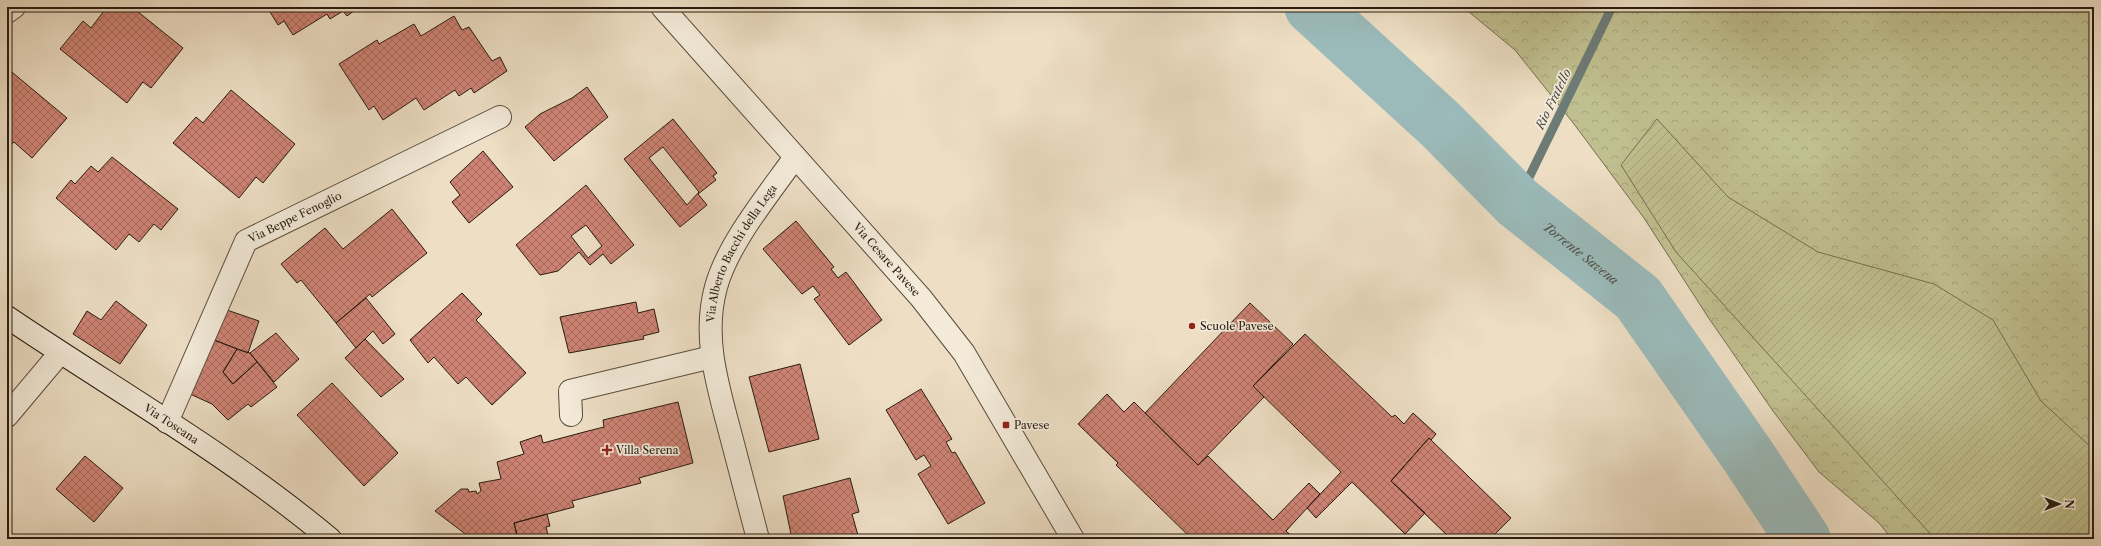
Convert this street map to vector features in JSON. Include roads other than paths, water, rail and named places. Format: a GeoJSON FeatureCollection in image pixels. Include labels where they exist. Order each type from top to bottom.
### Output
{"type":"FeatureCollection","features":[{"type":"Feature","properties":{"kind":"street"},"geometry":{"type":"LineString","coordinates":[[7,12],[14,7]]}},
{"type":"Feature","properties":{"kind":"street","name":"Via Cesare Pavese"},"geometry":{"type":"LineString","coordinates":[[662,7],[921,298],[964,353],[1073,539]]}},
{"type":"Feature","properties":{"kind":"street","name":"Via Beppe Fenoglio"},"geometry":{"type":"LineString","coordinates":[[167,422],[246,241],[500,117]]}},
{"type":"Feature","properties":{"kind":"street","name":"Via Alberto Bacchi della Lega"},"geometry":{"type":"LineString","coordinates":[[758,539],[712,357],[710,343],[711,310],[717,285],[734,247],[752,218],[795,157]]}},
{"type":"Feature","properties":{"kind":"street","name":"Via Toscana"},"geometry":{"type":"LineString","coordinates":[[7,317],[289,504],[330,539]]}},
{"type":"Feature","properties":{"kind":"street"},"geometry":{"type":"LineString","coordinates":[[7,416],[60,353]]}},
{"type":"Feature","properties":{"kind":"street"},"geometry":{"type":"LineString","coordinates":[[571,415],[570,391],[712,357]]}},
{"type":"Feature","properties":{"kind":"waterway","name":"Torrente Savena"},"geometry":{"type":"LineString","coordinates":[[1312,7],[1441,125],[1517,202],[1638,298],[1748,456],[1803,539]]}},
{"type":"Feature","properties":{"kind":"waterway","name":"Rio Fratello"},"geometry":{"type":"LineString","coordinates":[[1517,202],[1612,7]]}},
{"type":"Feature","properties":{"kind":"place","name":"Scuole Pavese"},"geometry":{"type":"Point","coordinates":[1192,326]}},
{"type":"Feature","properties":{"kind":"place","name":"Pavese"},"geometry":{"type":"Point","coordinates":[1006,425]}},
{"type":"Feature","properties":{"kind":"place","name":"Villa Serena"},"geometry":{"type":"Point","coordinates":[607,450]}}]}
